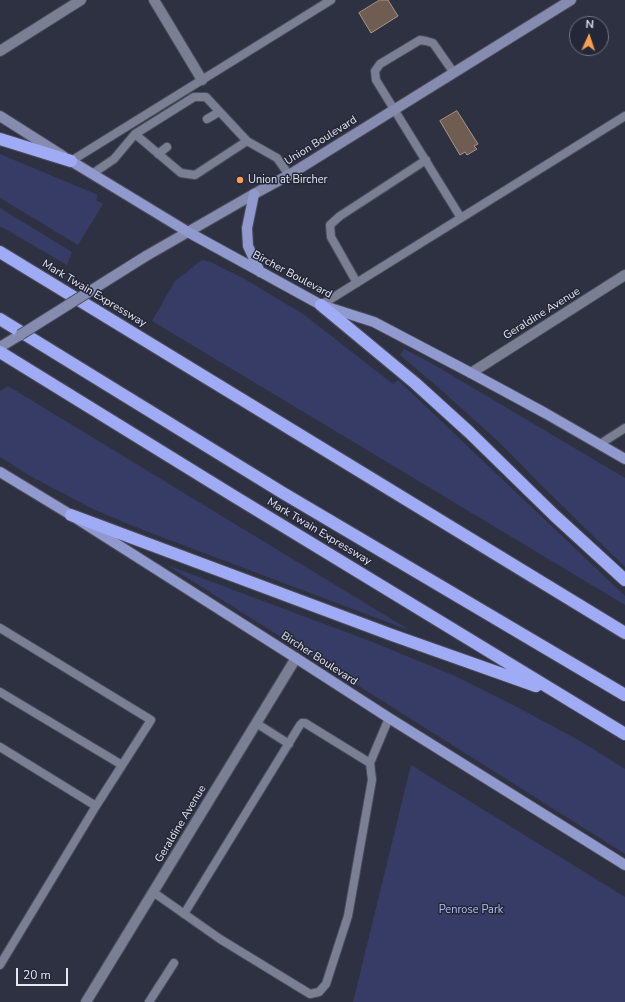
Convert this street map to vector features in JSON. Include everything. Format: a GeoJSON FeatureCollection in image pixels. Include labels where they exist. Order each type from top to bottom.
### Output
{"type":"FeatureCollection","features":[{"type":"Feature","properties":{"kind":"highway"},"geometry":{"type":"LineString","coordinates":[[0,139],[71,161]]}},
{"type":"Feature","properties":{"kind":"highway","name":"Mark Twain Expressway"},"geometry":{"type":"LineString","coordinates":[[0,252],[625,633]]}},
{"type":"Feature","properties":{"kind":"highway"},"geometry":{"type":"LineString","coordinates":[[321,305],[415,383],[625,580]]}},
{"type":"Feature","properties":{"kind":"highway"},"geometry":{"type":"LineString","coordinates":[[0,319],[283,493],[625,694]]}},
{"type":"Feature","properties":{"kind":"highway","name":"Mark Twain Expressway"},"geometry":{"type":"LineString","coordinates":[[0,352],[625,734]]}},
{"type":"Feature","properties":{"kind":"highway"},"geometry":{"type":"LineString","coordinates":[[71,515],[392,636],[559,694]]}},
{"type":"Feature","properties":{"kind":"main road","name":"Union Boulevard"},"geometry":{"type":"LineString","coordinates":[[0,348],[146,256],[289,175],[571,0]]}},
{"type":"Feature","properties":{"kind":"main road","name":"Bircher Boulevard"},"geometry":{"type":"LineString","coordinates":[[0,116],[188,232],[260,272],[321,305],[374,322],[471,373],[625,459]]}},
{"type":"Feature","properties":{"kind":"main road"},"geometry":{"type":"LineString","coordinates":[[254,194],[246,228],[248,246],[260,272]]}},
{"type":"Feature","properties":{"kind":"main road","name":"Bircher Boulevard"},"geometry":{"type":"LineString","coordinates":[[0,472],[71,515],[389,718],[625,865]]}},
{"type":"Feature","properties":{"kind":"street"},"geometry":{"type":"LineString","coordinates":[[0,51],[81,0]]}},
{"type":"Feature","properties":{"kind":"street"},"geometry":{"type":"LineString","coordinates":[[154,0],[202,80]]}},
{"type":"Feature","properties":{"kind":"street","name":"Geraldine Avenue"},"geometry":{"type":"LineString","coordinates":[[471,373],[625,275]]}},
{"type":"Feature","properties":{"kind":"street","name":"Geraldine Avenue"},"geometry":{"type":"LineString","coordinates":[[88,1002],[153,892],[296,658]]}},
{"type":"Feature","properties":{"kind":"lane"},"geometry":{"type":"LineString","coordinates":[[71,161],[331,0]]}},
{"type":"Feature","properties":{"kind":"lane"},"geometry":{"type":"LineString","coordinates":[[454,73],[433,43],[420,40],[380,64],[375,71],[376,80],[461,218]]}},
{"type":"Feature","properties":{"kind":"lane"},"geometry":{"type":"LineString","coordinates":[[92,174],[114,159],[135,134],[194,97],[206,98],[247,141],[277,158],[289,175]]}},
{"type":"Feature","properties":{"kind":"lane"},"geometry":{"type":"LineString","coordinates":[[207,119],[219,112]]}},
{"type":"Feature","properties":{"kind":"lane"},"geometry":{"type":"LineString","coordinates":[[321,305],[625,116]]}},
{"type":"Feature","properties":{"kind":"lane"},"geometry":{"type":"LineString","coordinates":[[135,134],[181,173],[195,175],[247,141]]}},
{"type":"Feature","properties":{"kind":"lane"},"geometry":{"type":"LineString","coordinates":[[158,154],[167,147]]}},
{"type":"Feature","properties":{"kind":"lane"},"geometry":{"type":"LineString","coordinates":[[357,283],[331,237],[330,225],[340,216],[426,160]]}},
{"type":"Feature","properties":{"kind":"lane"},"geometry":{"type":"LineString","coordinates":[[600,444],[625,428]]}},
{"type":"Feature","properties":{"kind":"lane"},"geometry":{"type":"LineString","coordinates":[[0,628],[151,720],[96,806],[0,965]]}},
{"type":"Feature","properties":{"kind":"lane"},"geometry":{"type":"LineString","coordinates":[[0,692],[122,765]]}},
{"type":"Feature","properties":{"kind":"lane"},"geometry":{"type":"LineString","coordinates":[[153,892],[220,939],[310,994],[320,992],[326,984],[348,916],[372,780],[370,763],[389,718]]}},
{"type":"Feature","properties":{"kind":"lane"},"geometry":{"type":"LineString","coordinates":[[256,723],[289,744]]}},
{"type":"Feature","properties":{"kind":"lane"},"geometry":{"type":"LineString","coordinates":[[184,914],[302,723],[305,723],[370,763]]}},
{"type":"Feature","properties":{"kind":"lane"},"geometry":{"type":"LineString","coordinates":[[0,747],[96,806]]}},
{"type":"Feature","properties":{"kind":"lane"},"geometry":{"type":"LineString","coordinates":[[150,1002],[174,963]]}},
{"type":"Feature","properties":{"kind":"green space"},"geometry":{"type":"Polygon","coordinates":[[[0,154],[98,195],[96,200],[103,204],[78,245],[0,198],[0,154]]]}},
{"type":"Feature","properties":{"kind":"green space"},"geometry":{"type":"Polygon","coordinates":[[[0,208],[72,252],[67,265],[0,226],[0,208]]]}},
{"type":"Feature","properties":{"kind":"green space"},"geometry":{"type":"Polygon","coordinates":[[[202,260],[211,262],[243,278],[303,314],[393,384],[398,380],[625,596],[625,605],[152,321],[175,281],[202,260]]]}},
{"type":"Feature","properties":{"kind":"green space"},"geometry":{"type":"Polygon","coordinates":[[[404,349],[431,363],[625,478],[625,567],[500,443],[400,355],[404,349]]]}},
{"type":"Feature","properties":{"kind":"green space"},"geometry":{"type":"Polygon","coordinates":[[[8,386],[411,631],[143,530],[95,510],[30,476],[0,457],[0,391],[8,386]]]}},
{"type":"Feature","properties":{"kind":"green space"},"geometry":{"type":"Polygon","coordinates":[[[167,565],[375,643],[455,676],[582,742],[625,769],[625,854],[167,565]]]}},
{"type":"Feature","properties":{"kind":"green space","name":"Penrose Park"},"geometry":{"type":"Polygon","coordinates":[[[411,765],[625,897],[625,1002],[353,1002],[411,765]]]}},
{"type":"Feature","properties":{"kind":"building"},"geometry":{"type":"Polygon","coordinates":[[[380,0],[388,0],[398,16],[371,33],[359,13],[380,0]]]}},
{"type":"Feature","properties":{"kind":"building"},"geometry":{"type":"Polygon","coordinates":[[[457,111],[478,144],[474,146],[477,149],[467,155],[465,152],[460,155],[440,121],[457,111]]]}},
{"type":"Feature","properties":{"kind":"place","name":"Union at Bircher"},"geometry":{"type":"Point","coordinates":[240,180]}}]}
